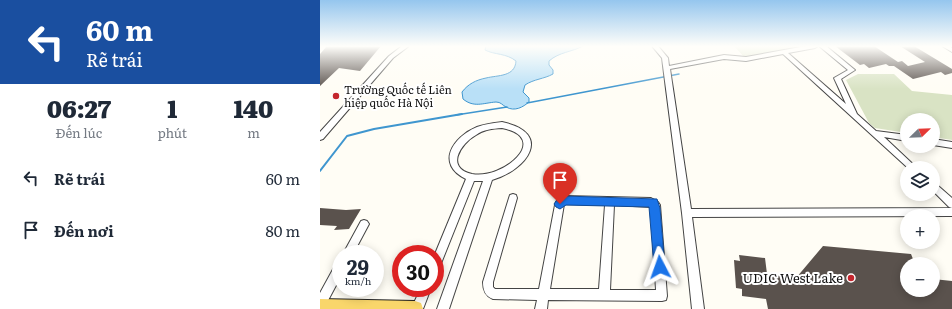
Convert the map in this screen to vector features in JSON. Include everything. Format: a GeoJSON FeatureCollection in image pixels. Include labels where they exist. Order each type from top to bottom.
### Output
{"type":"FeatureCollection","features":[{"type":"Feature","properties":{"kind":"main road"},"geometry":{"type":"LineString","coordinates":[[320,307],[416,309]]}},
{"type":"Feature","properties":{"kind":"street"},"geometry":{"type":"LineString","coordinates":[[320,137],[388,60]]}},
{"type":"Feature","properties":{"kind":"street"},"geometry":{"type":"LineString","coordinates":[[665,60],[687,213],[698,309]]}},
{"type":"Feature","properties":{"kind":"street"},"geometry":{"type":"LineString","coordinates":[[667,73],[712,60]]}},
{"type":"Feature","properties":{"kind":"street"},"geometry":{"type":"LineString","coordinates":[[793,60],[905,161]]}},
{"type":"Feature","properties":{"kind":"street"},"geometry":{"type":"LineString","coordinates":[[840,60],[852,70],[837,78],[856,117]]}},
{"type":"Feature","properties":{"kind":"street"},"geometry":{"type":"LineString","coordinates":[[502,125],[513,127],[521,131],[526,138],[528,146],[525,155],[518,164],[507,171],[489,177],[471,177],[460,172],[454,166],[453,158],[455,149],[461,141],[474,132],[490,126],[502,125]]}},
{"type":"Feature","properties":{"kind":"street"},"geometry":{"type":"LineString","coordinates":[[873,132],[900,137]]}},
{"type":"Feature","properties":{"kind":"street"},"geometry":{"type":"LineString","coordinates":[[940,143],[952,145]]}},
{"type":"Feature","properties":{"kind":"street"},"geometry":{"type":"LineString","coordinates":[[443,245],[471,177]]}},
{"type":"Feature","properties":{"kind":"street"},"geometry":{"type":"LineString","coordinates":[[443,309],[489,177]]}},
{"type":"Feature","properties":{"kind":"street"},"geometry":{"type":"LineString","coordinates":[[940,193],[952,204]]}},
{"type":"Feature","properties":{"kind":"street"},"geometry":{"type":"LineString","coordinates":[[513,198],[488,282],[488,289],[493,294],[544,294],[662,296],[654,203],[564,200],[560,202],[544,294],[541,309]]}},
{"type":"Feature","properties":{"kind":"street"},"geometry":{"type":"LineString","coordinates":[[604,295],[610,202]]}},
{"type":"Feature","properties":{"kind":"street"},"geometry":{"type":"LineString","coordinates":[[687,213],[952,212]]}},
{"type":"Feature","properties":{"kind":"street"},"geometry":{"type":"LineString","coordinates":[[353,245],[364,224]]}},
{"type":"Feature","properties":{"kind":"street"},"geometry":{"type":"LineString","coordinates":[[320,304],[332,282]]}},
{"type":"Feature","properties":{"kind":"street"},"geometry":{"type":"LineString","coordinates":[[416,309],[422,297]]}},
{"type":"Feature","properties":{"kind":"green space"},"geometry":{"type":"Polygon","coordinates":[[[858,74],[894,74],[912,91],[952,95],[952,140],[940,138],[940,113],[900,113],[900,132],[875,128],[869,123],[846,80],[858,74]]]}},
{"type":"Feature","properties":{"kind":"water"},"geometry":{"type":"Polygon","coordinates":[[[550,60],[549,65],[553,70],[553,74],[525,85],[523,92],[529,98],[529,102],[521,107],[513,109],[498,102],[475,104],[467,102],[463,99],[462,92],[464,89],[476,81],[509,73],[513,70],[516,61],[550,60]]]}},
{"type":"Feature","properties":{"kind":"building"},"geometry":{"type":"Polygon","coordinates":[[[320,60],[369,60],[360,71],[339,68],[320,86],[320,60]]]}},
{"type":"Feature","properties":{"kind":"building"},"geometry":{"type":"Polygon","coordinates":[[[854,60],[902,61],[908,66],[925,62],[923,60],[938,60],[952,69],[952,73],[945,75],[941,72],[913,79],[894,66],[889,66],[886,64],[869,68],[864,64],[860,65],[854,60]]]}},
{"type":"Feature","properties":{"kind":"building"},"geometry":{"type":"Polygon","coordinates":[[[320,208],[346,210],[361,209],[349,229],[334,230],[337,226],[320,225],[320,208]]]}},
{"type":"Feature","properties":{"kind":"building","name":"UDIC West Lake"},"geometry":{"type":"Polygon","coordinates":[[[823,246],[911,254],[912,257],[900,257],[900,297],[940,297],[940,280],[952,281],[952,309],[768,309],[766,299],[742,296],[742,289],[736,288],[734,260],[740,261],[739,255],[765,258],[767,274],[796,278],[823,246]]]}},
{"type":"Feature","properties":{"kind":"waterway"},"geometry":{"type":"LineString","coordinates":[[527,103],[679,74]]}},
{"type":"Feature","properties":{"kind":"waterway"},"geometry":{"type":"LineString","coordinates":[[458,115],[507,107]]}},
{"type":"Feature","properties":{"kind":"waterway"},"geometry":{"type":"LineString","coordinates":[[458,115],[462,114]]}},
{"type":"Feature","properties":{"kind":"waterway"},"geometry":{"type":"LineString","coordinates":[[320,171],[347,136],[374,129],[458,115]]}},
{"type":"Feature","properties":{"kind":"place","name":"Trường Quốc tế Liên hiệp quốc Hà Nội"},"geometry":{"type":"Point","coordinates":[336,96]}},
{"type":"Feature","properties":{"kind":"place","name":"UDIC West Lake"},"geometry":{"type":"Point","coordinates":[851,278]}},
{"type":"Feature","properties":{"kind":"route"},"geometry":{"type":"LineString","coordinates":[[560,204],[560,202],[564,200],[653,202],[655,204],[660,267]]}}]}
